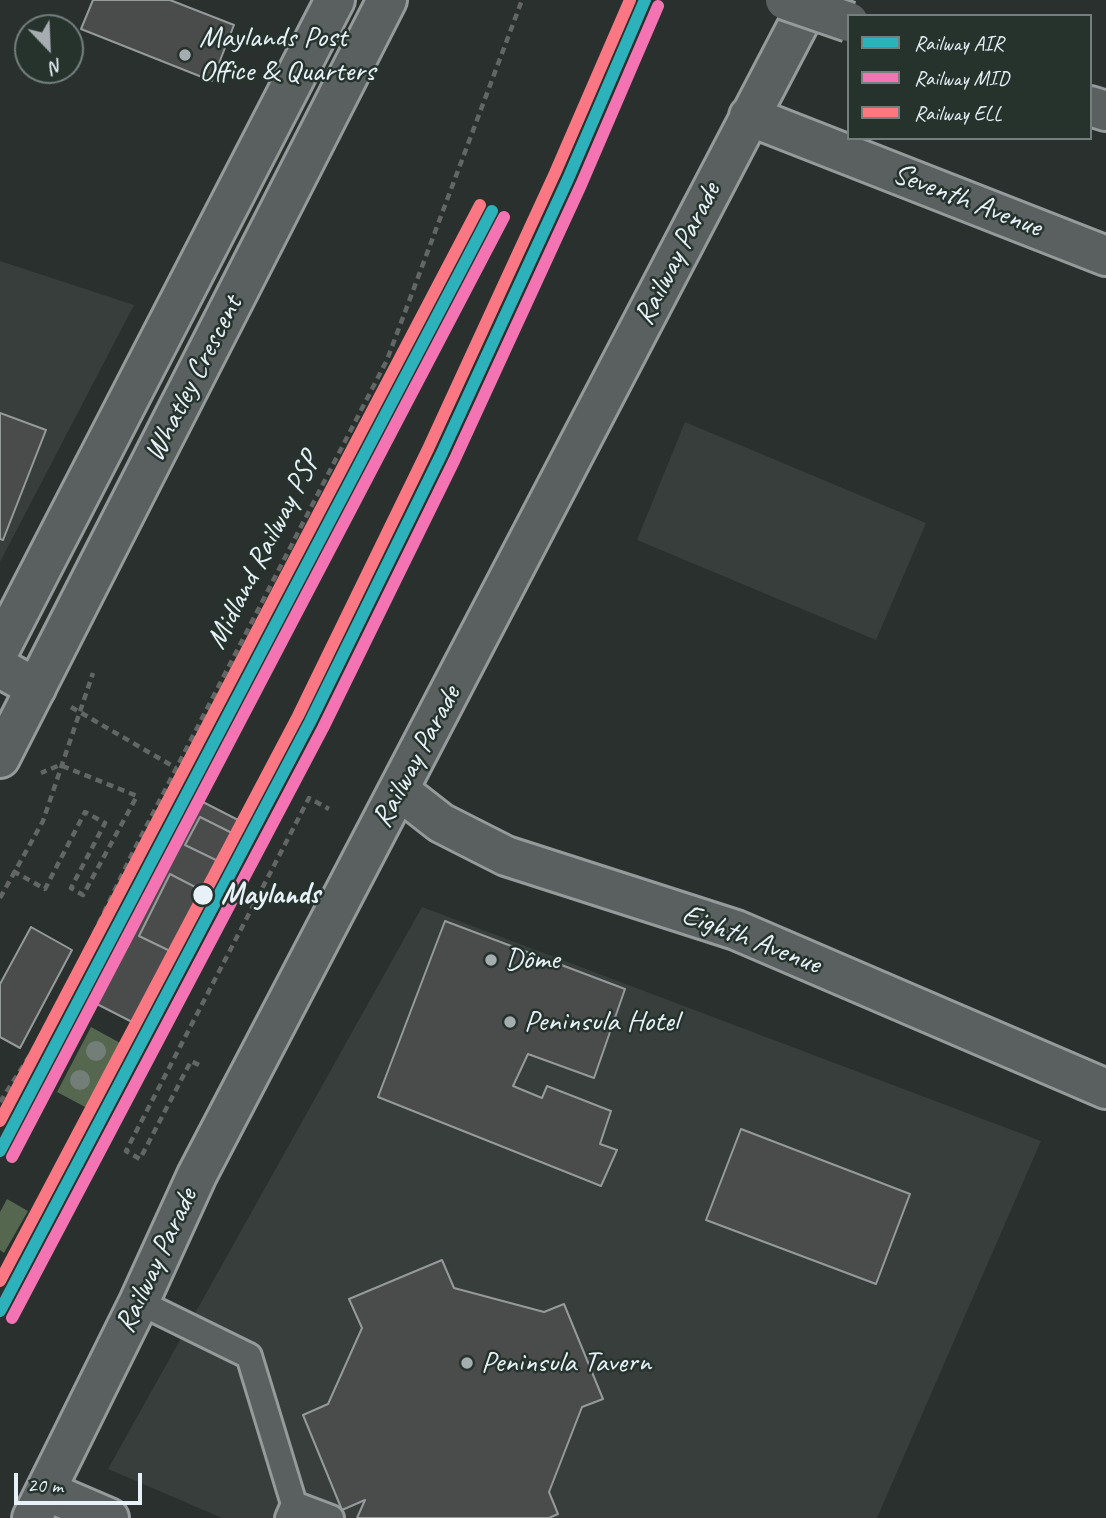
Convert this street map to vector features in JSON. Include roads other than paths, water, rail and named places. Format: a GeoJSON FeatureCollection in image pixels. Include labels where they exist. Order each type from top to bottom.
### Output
{"type":"FeatureCollection","features":[{"type":"Feature","properties":{"kind":"main road"},"geometry":{"type":"LineString","coordinates":[[785,0],[847,21]]}},
{"type":"Feature","properties":{"kind":"main road","name":"Railway Parade"},"geometry":{"type":"LineString","coordinates":[[39,1504],[139,1302],[197,1175],[811,0]]}},
{"type":"Feature","properties":{"kind":"main road"},"geometry":{"type":"LineString","coordinates":[[330,1],[380,12]]}},
{"type":"Feature","properties":{"kind":"main road","name":"Whatley Crescent"},"geometry":{"type":"LineString","coordinates":[[0,649],[330,1]]}},
{"type":"Feature","properties":{"kind":"main road","name":"Whatley Crescent"},"geometry":{"type":"LineString","coordinates":[[0,758],[9,720],[36,688],[380,12]]}},
{"type":"Feature","properties":{"kind":"main road","name":"Seventh Avenue"},"geometry":{"type":"LineString","coordinates":[[749,116],[1106,256]]}},
{"type":"Feature","properties":{"kind":"main road"},"geometry":{"type":"LineString","coordinates":[[0,668],[36,688]]}},
{"type":"Feature","properties":{"kind":"main road","name":"Eighth Avenue"},"geometry":{"type":"LineString","coordinates":[[400,791],[441,822],[506,856],[736,930],[1106,1089]]}},
{"type":"Feature","properties":{"kind":"main road"},"geometry":{"type":"LineString","coordinates":[[39,1504],[109,1518]]}},
{"type":"Feature","properties":{"kind":"lane"},"geometry":{"type":"LineString","coordinates":[[139,1302],[249,1356],[291,1511],[331,1518]]}},
{"type":"Feature","properties":{"kind":"rail line","name":"ELL"},"geometry":{"type":"LineString","coordinates":[[0,1281],[298,716],[428,449],[555,173],[630,0]]}},
{"type":"Feature","properties":{"kind":"rail line","name":"AIR"},"geometry":{"type":"LineString","coordinates":[[0,1311],[310,722],[441,455],[568,179],[645,0]]}},
{"type":"Feature","properties":{"kind":"rail line","name":"MID"},"geometry":{"type":"LineString","coordinates":[[12,1318],[323,728],[454,461],[581,185],[658,6]]}},
{"type":"Feature","properties":{"kind":"rail line","name":"ELL"},"geometry":{"type":"LineString","coordinates":[[0,1121],[480,205]]}},
{"type":"Feature","properties":{"kind":"rail line","name":"AIR"},"geometry":{"type":"LineString","coordinates":[[0,1151],[492,211]]}},
{"type":"Feature","properties":{"kind":"rail line","name":"MID"},"geometry":{"type":"LineString","coordinates":[[12,1157],[504,217]]}},
{"type":"Feature","properties":{"kind":"place","name":"Maylands Post Office & Quarters"},"geometry":{"type":"Point","coordinates":[185,55]}},
{"type":"Feature","properties":{"kind":"place","name":"Maylands"},"geometry":{"type":"Point","coordinates":[203,895]}},
{"type":"Feature","properties":{"kind":"place","name":"Dôme"},"geometry":{"type":"Point","coordinates":[491,960]}},
{"type":"Feature","properties":{"kind":"place","name":"Peninsula Hotel"},"geometry":{"type":"Point","coordinates":[510,1022]}},
{"type":"Feature","properties":{"kind":"place","name":"Peninsula Tavern"},"geometry":{"type":"Point","coordinates":[467,1363]}}]}
